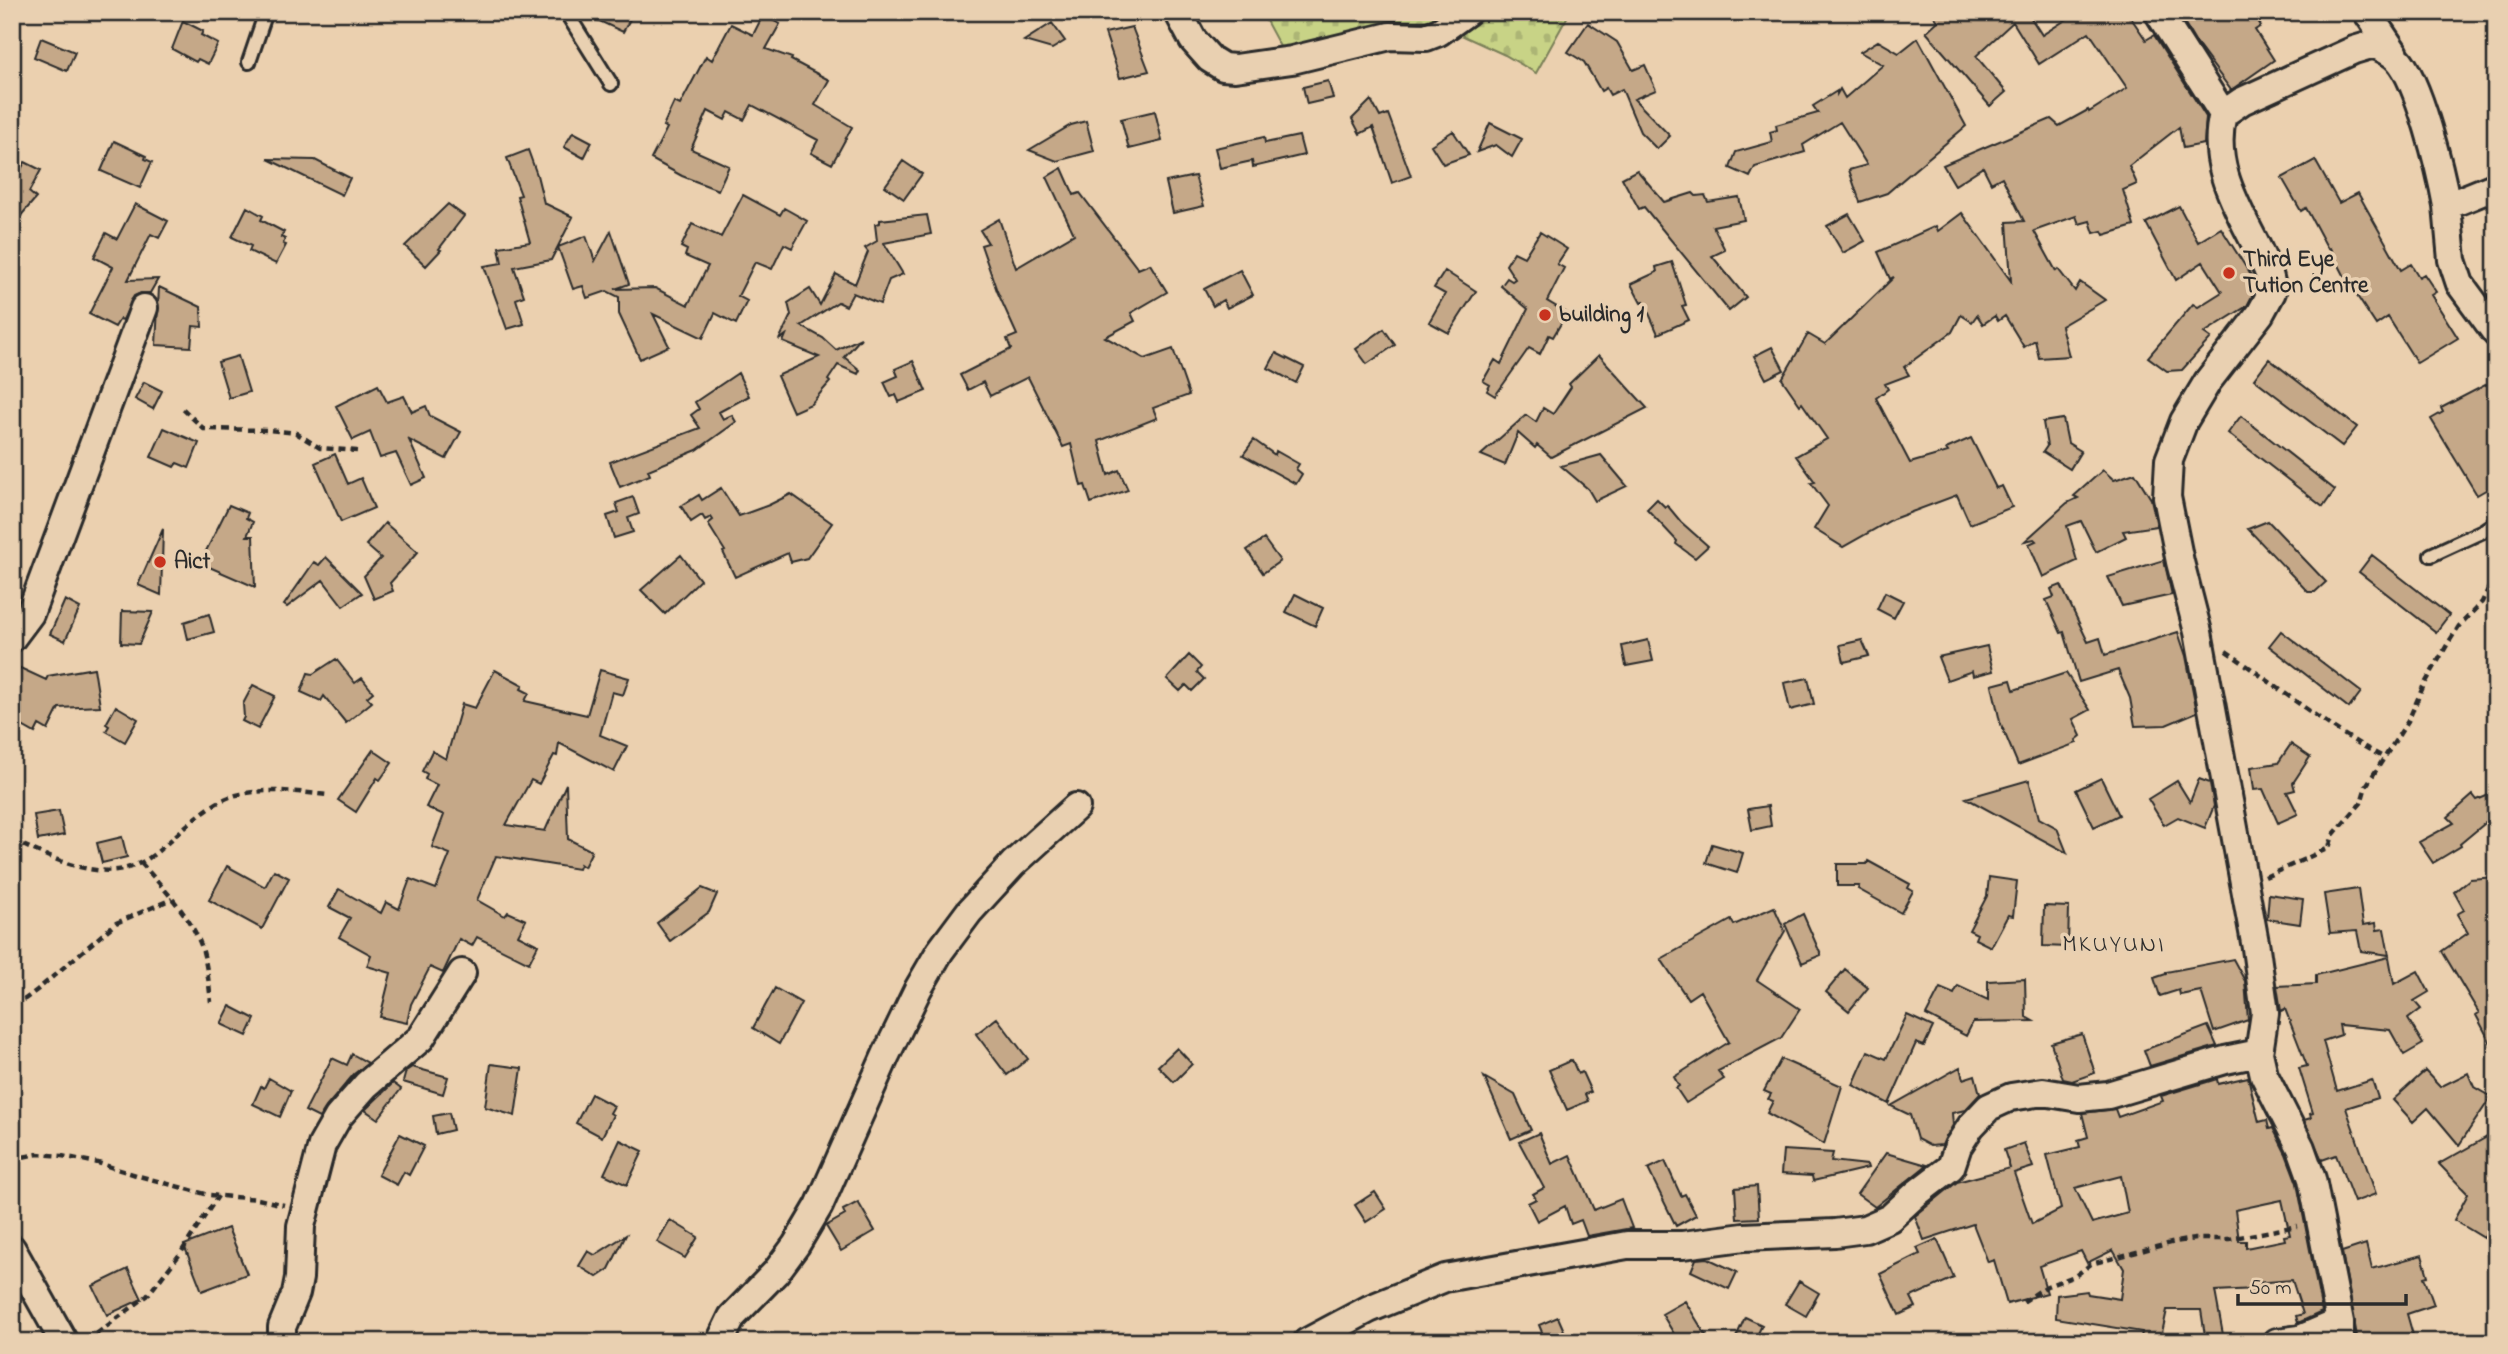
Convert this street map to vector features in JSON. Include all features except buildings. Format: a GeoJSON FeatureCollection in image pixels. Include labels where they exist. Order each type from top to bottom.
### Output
{"type":"FeatureCollection","features":[{"type":"Feature","properties":{"kind":"street"},"geometry":{"type":"LineString","coordinates":[[1178,12],[1193,40],[1210,59],[1223,67],[1235,68],[1292,60],[1390,36],[1426,37],[1438,32],[1466,12]]}},
{"type":"Feature","properties":{"kind":"street"},"geometry":{"type":"LineString","coordinates":[[2158,12],[2223,114],[2218,140],[2222,167],[2231,195],[2267,268],[2272,292],[2260,314],[2208,381],[2184,421],[2169,460],[2167,497],[2198,632],[2244,877],[2265,1013],[2259,1053],[2264,1075],[2301,1148],[2312,1180],[2322,1222],[2340,1332],[2277,1342]]}},
{"type":"Feature","properties":{"kind":"street"},"geometry":{"type":"LineString","coordinates":[[2367,12],[2413,83],[2441,172],[2452,260],[2460,284],[2496,333]]}},
{"type":"Feature","properties":{"kind":"street"},"geometry":{"type":"LineString","coordinates":[[2223,114],[2242,101],[2374,44],[2398,58]]}},
{"type":"Feature","properties":{"kind":"street"},"geometry":{"type":"LineString","coordinates":[[2447,206],[2496,186]]}},
{"type":"Feature","properties":{"kind":"street"},"geometry":{"type":"LineString","coordinates":[[12,638],[30,614],[144,308]]}},
{"type":"Feature","properties":{"kind":"street"},"geometry":{"type":"LineString","coordinates":[[720,1342],[732,1317],[776,1272],[819,1206],[886,1055],[940,951],[969,912],[1013,864],[1076,807]]}},
{"type":"Feature","properties":{"kind":"street"},"geometry":{"type":"LineString","coordinates":[[282,1342],[282,1327],[299,1278],[301,1226],[321,1145],[338,1117],[366,1085],[421,1038],[462,973]]}},
{"type":"Feature","properties":{"kind":"street"},"geometry":{"type":"LineString","coordinates":[[1307,1342],[1369,1309],[1446,1278],[1627,1245],[1683,1245],[1744,1237],[1865,1229],[1890,1218],[1951,1167],[1958,1146],[1971,1126],[1989,1107],[2011,1097],[2043,1092],[2079,1098],[2108,1096],[2225,1059],[2259,1053]]}},
{"type":"Feature","properties":{"kind":"street"},"geometry":{"type":"LineString","coordinates":[[12,1249],[64,1342]]}},
{"type":"Feature","properties":{"kind":"lane"},"geometry":{"type":"LineString","coordinates":[[249,62],[266,12]]}},
{"type":"Feature","properties":{"kind":"lane"},"geometry":{"type":"LineString","coordinates":[[566,12],[611,84]]}},
{"type":"Feature","properties":{"kind":"lane"},"geometry":{"type":"LineString","coordinates":[[2431,555],[2483,531],[2496,522]]}},
{"type":"Feature","properties":{"kind":"path"},"geometry":{"type":"LineString","coordinates":[[183,409],[204,429],[296,433],[320,448],[357,451]]}},
{"type":"Feature","properties":{"kind":"path"},"geometry":{"type":"LineString","coordinates":[[2244,877],[2264,878],[2329,848],[2333,835],[2361,803],[2366,786],[2408,721],[2423,687],[2447,645],[2459,626],[2482,602],[2496,572]]}},
{"type":"Feature","properties":{"kind":"path"},"geometry":{"type":"LineString","coordinates":[[2198,632],[2359,745],[2385,758]]}},
{"type":"Feature","properties":{"kind":"path"},"geometry":{"type":"LineString","coordinates":[[12,840],[57,860],[90,869],[118,870],[141,863],[212,805],[240,794],[279,790],[327,796]]}},
{"type":"Feature","properties":{"kind":"path"},"geometry":{"type":"LineString","coordinates":[[141,863],[190,924],[201,946],[211,1002]]}},
{"type":"Feature","properties":{"kind":"path"},"geometry":{"type":"LineString","coordinates":[[12,1004],[37,990],[117,923],[172,899]]}},
{"type":"Feature","properties":{"kind":"path"},"geometry":{"type":"LineString","coordinates":[[12,1159],[38,1154],[62,1156],[98,1163],[139,1177],[218,1196],[258,1199],[306,1210]]}},
{"type":"Feature","properties":{"kind":"path"},"geometry":{"type":"LineString","coordinates":[[87,1342],[148,1296],[180,1254],[218,1196]]}},
{"type":"Feature","properties":{"kind":"path"},"geometry":{"type":"LineString","coordinates":[[2023,1302],[2047,1286],[2075,1276],[2091,1264],[2102,1261],[2175,1242],[2229,1239],[2322,1222]]}},
{"type":"Feature","properties":{"kind":"green space"},"geometry":{"type":"Polygon","coordinates":[[[1267,12],[1570,12],[1536,73],[1505,55],[1446,28],[1285,56],[1264,17],[1267,12]]]}},
{"type":"Feature","properties":{"kind":"place","name":"Third Eye Tution Centre"},"geometry":{"type":"Point","coordinates":[2229,273]}},
{"type":"Feature","properties":{"kind":"place","name":"building 1"},"geometry":{"type":"Point","coordinates":[1545,315]}},
{"type":"Feature","properties":{"kind":"place","name":"Aict"},"geometry":{"type":"Point","coordinates":[160,562]}},
{"type":"Feature","properties":{"kind":"district","name":"MKUYUNI"},"geometry":{"type":"Point","coordinates":[2114,945]}}]}
